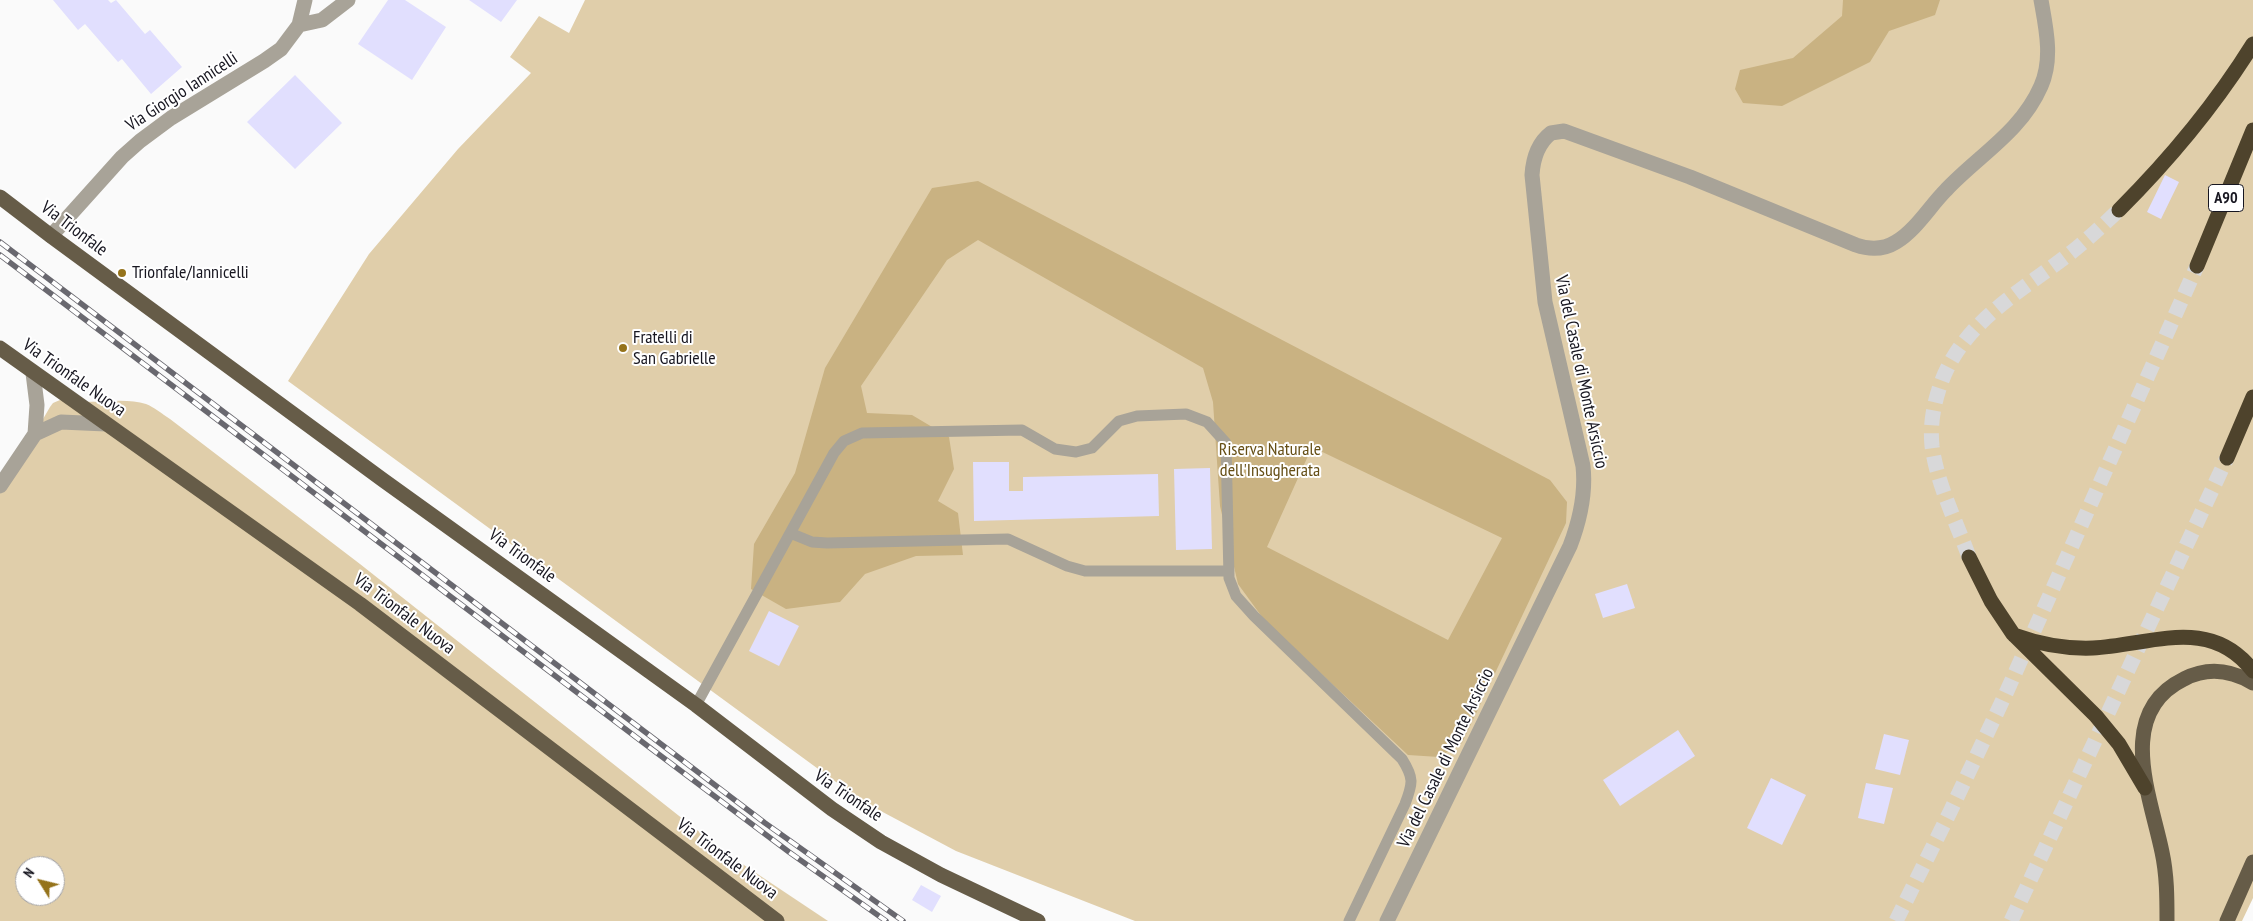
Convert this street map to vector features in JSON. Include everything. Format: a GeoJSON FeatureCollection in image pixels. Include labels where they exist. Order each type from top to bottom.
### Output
{"type":"FeatureCollection","features":[{"type":"Feature","properties":{"kind":"highway"},"geometry":{"type":"LineString","coordinates":[[2119,210],[2192,130],[2230,81],[2253,44]]}},
{"type":"Feature","properties":{"kind":"highway","name":"A90"},"geometry":{"type":"LineString","coordinates":[[2197,266],[2253,130]]}},
{"type":"Feature","properties":{"kind":"highway"},"geometry":{"type":"LineString","coordinates":[[2227,458],[2253,397]]}},
{"type":"Feature","properties":{"kind":"highway"},"geometry":{"type":"LineString","coordinates":[[1969,557],[1990,601],[2013,634],[2096,716],[2118,744],[2145,788]]}},
{"type":"Feature","properties":{"kind":"highway"},"geometry":{"type":"LineString","coordinates":[[2013,634],[2042,643],[2079,648],[2171,638],[2206,639],[2230,648],[2253,671]]}},
{"type":"Feature","properties":{"kind":"main road","name":"Via Trionfale"},"geometry":{"type":"LineString","coordinates":[[0,197],[383,480],[696,705],[797,784],[868,833],[941,875],[1038,921]]}},
{"type":"Feature","properties":{"kind":"main road","name":"Via Trionfale Nuova"},"geometry":{"type":"LineString","coordinates":[[0,348],[360,604],[777,921]]}},
{"type":"Feature","properties":{"kind":"main road"},"geometry":{"type":"LineString","coordinates":[[2167,921],[2167,888],[2164,860],[2145,788],[2142,747],[2144,733],[2152,709],[2168,689],[2187,677],[2198,673],[2214,671],[2238,675],[2253,682]]}},
{"type":"Feature","properties":{"kind":"main road"},"geometry":{"type":"LineString","coordinates":[[2227,921],[2253,862]]}},
{"type":"Feature","properties":{"kind":"street","name":"Via Giorgio Iannicelli"},"geometry":{"type":"LineString","coordinates":[[51,236],[135,144],[171,118],[272,56],[284,45],[299,25],[305,0]]}},
{"type":"Feature","properties":{"kind":"street"},"geometry":{"type":"LineString","coordinates":[[299,25],[322,20],[348,0]]}},
{"type":"Feature","properties":{"kind":"street","name":"Via del Casale di Monte Arsiccio"},"geometry":{"type":"LineString","coordinates":[[1387,921],[1570,546],[1582,510],[1583,466],[1547,313],[1532,186],[1534,160],[1544,139],[1555,131],[1570,133],[1690,177],[1856,245],[1873,248],[1887,246],[1902,238],[1954,181],[2005,138],[2030,106],[2041,86],[2047,58],[2047,35],[2041,0]]}},
{"type":"Feature","properties":{"kind":"street"},"geometry":{"type":"LineString","coordinates":[[0,486],[35,434],[37,405],[34,373]]}},
{"type":"Feature","properties":{"kind":"street"},"geometry":{"type":"LineString","coordinates":[[35,434],[62,422],[106,424]]}},
{"type":"Feature","properties":{"kind":"lane"},"geometry":{"type":"LineString","coordinates":[[696,705],[834,453],[844,441],[862,433],[1022,430],[1055,449],[1076,452],[1092,448],[1119,421],[1137,416],[1186,414],[1207,422],[1226,443],[1229,571],[1236,596],[1254,616],[1402,758],[1411,773],[1412,786],[1405,804],[1349,921]]}},
{"type":"Feature","properties":{"kind":"lane"},"geometry":{"type":"LineString","coordinates":[[790,533],[812,542],[827,543],[1008,540],[1066,566],[1085,571],[1229,571]]}},
{"type":"Feature","properties":{"kind":"green space","name":"Riserva Naturale dell'Insugherata"},"geometry":{"type":"Polygon","coordinates":[[[585,0],[2253,0],[2253,898],[2242,921],[1135,921],[956,851],[862,801],[288,381],[369,254],[458,149],[531,73],[510,57],[539,16],[569,33],[585,0]]]}},
{"type":"Feature","properties":{"kind":"green space"},"geometry":{"type":"Polygon","coordinates":[[[1843,0],[1940,0],[1935,15],[1889,31],[1870,62],[1782,106],[1743,103],[1735,89],[1740,70],[1793,58],[1842,16],[1843,0]]]}},
{"type":"Feature","properties":{"kind":"green space"},"geometry":{"type":"Polygon","coordinates":[[[978,181],[1550,480],[1567,502],[1566,523],[1462,743],[1439,757],[1408,755],[1265,621],[1238,584],[1220,506],[1213,402],[1203,368],[978,240],[947,260],[861,386],[867,413],[912,415],[949,437],[954,469],[938,501],[958,513],[963,555],[916,556],[865,574],[840,602],[786,609],[751,589],[754,544],[795,473],[825,368],[932,188],[978,181]],[[1312,447],[1267,547],[1448,640],[1502,538],[1312,447]]]}},
{"type":"Feature","properties":{"kind":"green space"},"geometry":{"type":"Polygon","coordinates":[[[60,400],[70,402],[126,401],[146,404],[152,407],[360,564],[726,853],[828,921],[0,921],[0,493],[53,403],[60,400]]]}},
{"type":"Feature","properties":{"kind":"building"},"geometry":{"type":"Polygon","coordinates":[[[53,0],[108,0],[111,3],[116,0],[145,34],[150,30],[182,67],[151,94],[122,59],[118,62],[85,24],[78,30],[53,0]]]}},
{"type":"Feature","properties":{"kind":"building"},"geometry":{"type":"Polygon","coordinates":[[[388,0],[405,0],[446,27],[412,80],[358,44],[388,0]]]}},
{"type":"Feature","properties":{"kind":"building"},"geometry":{"type":"Polygon","coordinates":[[[469,0],[517,0],[501,22],[469,0]]]}},
{"type":"Feature","properties":{"kind":"building"},"geometry":{"type":"Polygon","coordinates":[[[295,75],[342,123],[295,169],[247,122],[295,75]]]}},
{"type":"Feature","properties":{"kind":"building"},"geometry":{"type":"Polygon","coordinates":[[[2165,175],[2179,182],[2161,219],[2147,212],[2165,175]]]}},
{"type":"Feature","properties":{"kind":"building"},"geometry":{"type":"Polygon","coordinates":[[[973,462],[1009,462],[1009,491],[1023,491],[1023,477],[1158,474],[1159,516],[974,521],[973,462]]]}},
{"type":"Feature","properties":{"kind":"building"},"geometry":{"type":"Polygon","coordinates":[[[1210,468],[1212,549],[1176,550],[1174,469],[1210,468]]]}},
{"type":"Feature","properties":{"kind":"building"},"geometry":{"type":"Polygon","coordinates":[[[1627,584],[1635,608],[1603,618],[1595,594],[1627,584]]]}},
{"type":"Feature","properties":{"kind":"building"},"geometry":{"type":"Polygon","coordinates":[[[769,611],[799,626],[779,666],[749,651],[769,611]]]}},
{"type":"Feature","properties":{"kind":"building"},"geometry":{"type":"Polygon","coordinates":[[[1678,730],[1695,756],[1620,806],[1603,780],[1678,730]]]}},
{"type":"Feature","properties":{"kind":"building"},"geometry":{"type":"Polygon","coordinates":[[[1884,734],[1909,740],[1900,775],[1875,769],[1884,734]]]}},
{"type":"Feature","properties":{"kind":"building"},"geometry":{"type":"Polygon","coordinates":[[[1771,778],[1806,795],[1782,845],[1747,828],[1771,778]]]}},
{"type":"Feature","properties":{"kind":"building"},"geometry":{"type":"Polygon","coordinates":[[[1866,783],[1893,788],[1884,824],[1858,818],[1866,783]]]}},
{"type":"Feature","properties":{"kind":"building"},"geometry":{"type":"Polygon","coordinates":[[[921,885],[941,896],[932,912],[912,900],[921,885]]]}},
{"type":"Feature","properties":{"kind":"tunnel"},"geometry":{"type":"LineString","coordinates":[[1969,557],[1942,488],[1932,446],[1931,431],[1934,410],[1939,389],[1948,366],[1960,347],[1992,313],[2075,250],[2119,210]]}},
{"type":"Feature","properties":{"kind":"tunnel"},"geometry":{"type":"LineString","coordinates":[[1896,921],[2007,691],[2197,266]]}},
{"type":"Feature","properties":{"kind":"tunnel"},"geometry":{"type":"LineString","coordinates":[[2011,921],[2227,458]]}},
{"type":"Feature","properties":{"kind":"railway"},"geometry":{"type":"LineString","coordinates":[[0,242],[765,823],[903,921]]}},
{"type":"Feature","properties":{"kind":"railway"},"geometry":{"type":"LineString","coordinates":[[0,255],[653,750],[789,852],[886,921]]}},
{"type":"Feature","properties":{"kind":"place","name":"Trionfale/Iannicelli"},"geometry":{"type":"Point","coordinates":[122,273]}},
{"type":"Feature","properties":{"kind":"place","name":"Fratelli di San Gabrielle"},"geometry":{"type":"Point","coordinates":[623,348]}}]}
